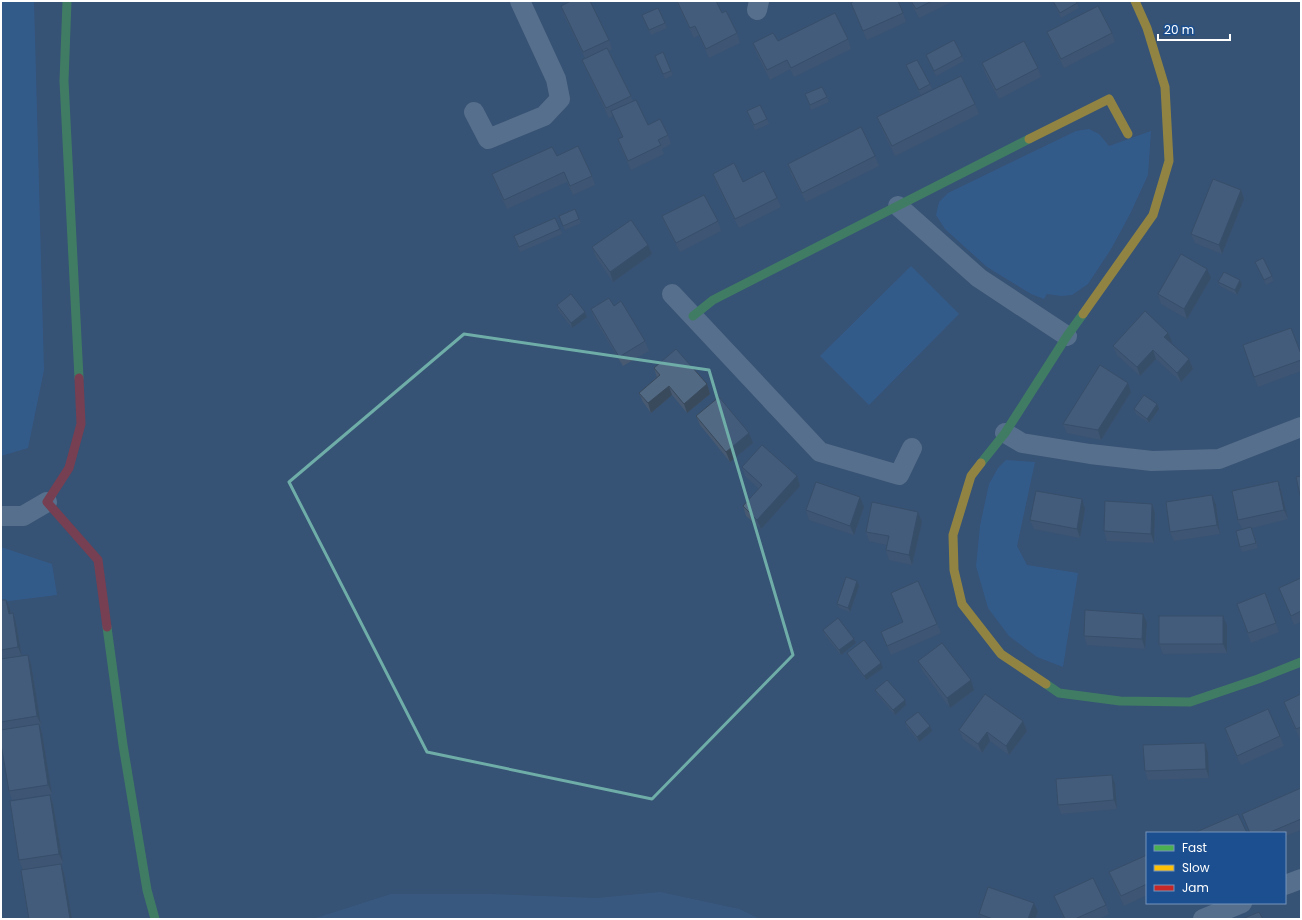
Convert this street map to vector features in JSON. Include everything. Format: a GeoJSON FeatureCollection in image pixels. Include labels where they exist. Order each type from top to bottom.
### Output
{"type":"FeatureCollection","features":[{"type":"Feature","properties":{"kind":"street"},"geometry":{"type":"LineString","coordinates":[[1,516],[23,516],[47,502],[69,468],[81,424],[64,81],[67,1]]}},
{"type":"Feature","properties":{"kind":"street"},"geometry":{"type":"LineString","coordinates":[[474,112],[488,139],[544,116],[560,99],[556,79],[520,1]]}},
{"type":"Feature","properties":{"kind":"street"},"geometry":{"type":"LineString","coordinates":[[1134,1],[1147,28],[1165,87],[1169,161],[1153,214],[1127,253],[1067,336],[1005,433],[971,476],[953,535],[954,570],[962,604],[1002,654],[1059,693],[1120,701],[1190,702],[1258,679],[1301,662]]}},
{"type":"Feature","properties":{"kind":"street"},"geometry":{"type":"LineString","coordinates":[[693,316],[713,300],[1109,99],[1128,134]]}},
{"type":"Feature","properties":{"kind":"street"},"geometry":{"type":"LineString","coordinates":[[898,206],[979,278],[1067,336]]}},
{"type":"Feature","properties":{"kind":"street"},"geometry":{"type":"LineString","coordinates":[[672,294],[820,452],[899,475],[912,448]]}},
{"type":"Feature","properties":{"kind":"street"},"geometry":{"type":"LineString","coordinates":[[1005,433],[1022,443],[1090,454],[1152,461],[1218,459],[1301,427]]}},
{"type":"Feature","properties":{"kind":"street"},"geometry":{"type":"LineString","coordinates":[[47,502],[98,560],[125,753],[147,890],[155,919]]}},
{"type":"Feature","properties":{"kind":"street"},"geometry":{"type":"LineString","coordinates":[[1286,885],[1301,879]]}},
{"type":"Feature","properties":{"kind":"street"},"geometry":{"type":"LineString","coordinates":[[1203,919],[1240,904]]}},
{"type":"Feature","properties":{"kind":"highlighted area"},"geometry":{"type":"Polygon","coordinates":[[[464,334],[709,370],[793,655],[652,799],[427,752],[289,482],[464,334]]]}},
{"type":"Feature","properties":{"kind":"shaded area"},"geometry":{"type":"Polygon","coordinates":[[[1,1],[34,1],[44,370],[28,448],[1,456],[1,1]]]}},
{"type":"Feature","properties":{"kind":"shaded area"},"geometry":{"type":"Polygon","coordinates":[[[1089,129],[1099,134],[1109,146],[1151,131],[1148,175],[1130,214],[1111,249],[1088,284],[1072,295],[1061,296],[1047,294],[1044,299],[1031,294],[987,267],[945,229],[936,215],[939,202],[948,193],[1076,131],[1089,129]]]}},
{"type":"Feature","properties":{"kind":"shaded area"},"geometry":{"type":"Polygon","coordinates":[[[911,266],[959,314],[869,405],[820,356],[911,266]]]}},
{"type":"Feature","properties":{"kind":"shaded area"},"geometry":{"type":"Polygon","coordinates":[[[1006,460],[1035,462],[1017,546],[1027,565],[1078,573],[1063,667],[1037,657],[1009,636],[988,608],[976,566],[980,526],[989,484],[998,468],[1006,460]]]}},
{"type":"Feature","properties":{"kind":"shaded area"},"geometry":{"type":"Polygon","coordinates":[[[1,547],[52,564],[57,595],[1,602],[1,547]]]}},
{"type":"Feature","properties":{"kind":"shaded area"},"geometry":{"type":"Polygon","coordinates":[[[660,892],[739,909],[760,919],[313,919],[391,894],[490,894],[597,898],[660,892]]]}},
{"type":"Feature","properties":{"kind":"building"},"geometry":{"type":"Polygon","coordinates":[[[571,1],[590,1],[609,40],[583,52],[561,6],[571,1]]]}},
{"type":"Feature","properties":{"kind":"building"},"geometry":{"type":"Polygon","coordinates":[[[677,1],[716,1],[722,13],[726,11],[737,33],[706,49],[695,26],[690,28],[677,1]]]}},
{"type":"Feature","properties":{"kind":"building"},"geometry":{"type":"Polygon","coordinates":[[[854,1],[898,1],[903,13],[863,31],[851,3],[854,1]]]}},
{"type":"Feature","properties":{"kind":"building"},"geometry":{"type":"Polygon","coordinates":[[[911,1],[932,1],[916,9],[911,1]]]}},
{"type":"Feature","properties":{"kind":"building"},"geometry":{"type":"Polygon","coordinates":[[[1053,1],[1076,1],[1077,3],[1060,13],[1053,1]]]}},
{"type":"Feature","properties":{"kind":"building"},"geometry":{"type":"Polygon","coordinates":[[[1098,6],[1112,33],[1061,59],[1047,32],[1098,6]]]}},
{"type":"Feature","properties":{"kind":"building"},"geometry":{"type":"Polygon","coordinates":[[[658,8],[665,23],[649,30],[642,15],[658,8]]]}},
{"type":"Feature","properties":{"kind":"building"},"geometry":{"type":"Polygon","coordinates":[[[835,13],[848,39],[791,68],[787,60],[767,70],[753,43],[773,33],[778,41],[835,13]]]}},
{"type":"Feature","properties":{"kind":"building"},"geometry":{"type":"Polygon","coordinates":[[[954,40],[962,56],[934,71],[926,55],[954,40]]]}},
{"type":"Feature","properties":{"kind":"building"},"geometry":{"type":"Polygon","coordinates":[[[1024,41],[1038,68],[996,90],[982,63],[1024,41]]]}},
{"type":"Feature","properties":{"kind":"building"},"geometry":{"type":"Polygon","coordinates":[[[607,48],[631,96],[606,108],[582,60],[607,48]]]}},
{"type":"Feature","properties":{"kind":"building"},"geometry":{"type":"Polygon","coordinates":[[[663,52],[671,71],[663,74],[655,56],[663,52]]]}},
{"type":"Feature","properties":{"kind":"building"},"geometry":{"type":"Polygon","coordinates":[[[917,60],[930,84],[919,90],[906,65],[917,60]]]}},
{"type":"Feature","properties":{"kind":"building"},"geometry":{"type":"Polygon","coordinates":[[[961,76],[975,104],[892,146],[877,117],[961,76]]]}},
{"type":"Feature","properties":{"kind":"building"},"geometry":{"type":"Polygon","coordinates":[[[822,87],[827,97],[810,105],[805,94],[822,87]]]}},
{"type":"Feature","properties":{"kind":"building"},"geometry":{"type":"Polygon","coordinates":[[[636,100],[648,125],[660,119],[668,135],[658,140],[661,145],[628,161],[618,139],[623,137],[611,111],[636,100]]]}},
{"type":"Feature","properties":{"kind":"building"},"geometry":{"type":"Polygon","coordinates":[[[760,105],[767,119],[754,125],[747,111],[760,105]]]}},
{"type":"Feature","properties":{"kind":"building"},"geometry":{"type":"Polygon","coordinates":[[[861,127],[875,156],[802,193],[788,164],[861,127]]]}},
{"type":"Feature","properties":{"kind":"building"},"geometry":{"type":"Polygon","coordinates":[[[578,146],[592,176],[570,186],[564,172],[504,200],[492,174],[552,147],[557,156],[578,146]]]}},
{"type":"Feature","properties":{"kind":"building"},"geometry":{"type":"Polygon","coordinates":[[[734,163],[743,182],[764,171],[777,198],[735,219],[713,174],[734,163]]]}},
{"type":"Feature","properties":{"kind":"building"},"geometry":{"type":"Polygon","coordinates":[[[1213,179],[1241,190],[1219,245],[1191,234],[1213,179]]]}},
{"type":"Feature","properties":{"kind":"building"},"geometry":{"type":"Polygon","coordinates":[[[704,195],[718,221],[676,243],[662,216],[704,195]]]}},
{"type":"Feature","properties":{"kind":"building"},"geometry":{"type":"Polygon","coordinates":[[[575,209],[579,219],[563,226],[559,216],[575,209]]]}},
{"type":"Feature","properties":{"kind":"building"},"geometry":{"type":"Polygon","coordinates":[[[555,218],[560,229],[519,247],[514,236],[555,218]]]}},
{"type":"Feature","properties":{"kind":"building"},"geometry":{"type":"Polygon","coordinates":[[[631,220],[648,245],[610,272],[592,247],[631,220]]]}},
{"type":"Feature","properties":{"kind":"building"},"geometry":{"type":"Polygon","coordinates":[[[1181,254],[1207,269],[1184,309],[1158,294],[1181,254]]]}},
{"type":"Feature","properties":{"kind":"building"},"geometry":{"type":"Polygon","coordinates":[[[1263,258],[1272,276],[1264,280],[1255,262],[1263,258]]]}},
{"type":"Feature","properties":{"kind":"building"},"geometry":{"type":"Polygon","coordinates":[[[1224,272],[1240,280],[1235,290],[1218,282],[1224,272]]]}},
{"type":"Feature","properties":{"kind":"building"},"geometry":{"type":"Polygon","coordinates":[[[571,294],[585,312],[571,323],[557,305],[571,294]]]}},
{"type":"Feature","properties":{"kind":"building"},"geometry":{"type":"Polygon","coordinates":[[[609,298],[614,306],[621,301],[645,341],[619,357],[591,309],[609,298]]]}},
{"type":"Feature","properties":{"kind":"building"},"geometry":{"type":"Polygon","coordinates":[[[1145,311],[1168,333],[1164,337],[1189,359],[1177,373],[1153,350],[1137,367],[1113,346],[1145,311]]]}},
{"type":"Feature","properties":{"kind":"building"},"geometry":{"type":"Polygon","coordinates":[[[1291,328],[1301,354],[1301,360],[1254,377],[1243,345],[1291,328]]]}},
{"type":"Feature","properties":{"kind":"building"},"geometry":{"type":"Polygon","coordinates":[[[676,349],[707,384],[684,404],[669,386],[648,403],[639,393],[660,375],[654,368],[676,349]]]}},
{"type":"Feature","properties":{"kind":"building"},"geometry":{"type":"Polygon","coordinates":[[[1100,365],[1128,383],[1098,430],[1063,424],[1100,365]]]}},
{"type":"Feature","properties":{"kind":"building"},"geometry":{"type":"Polygon","coordinates":[[[1144,395],[1157,404],[1147,419],[1134,409],[1144,395]]]}},
{"type":"Feature","properties":{"kind":"building"},"geometry":{"type":"Polygon","coordinates":[[[719,397],[749,433],[726,452],[696,416],[719,397]]]}},
{"type":"Feature","properties":{"kind":"building"},"geometry":{"type":"Polygon","coordinates":[[[762,445],[797,476],[757,520],[743,506],[762,485],[742,467],[762,445]]]}},
{"type":"Feature","properties":{"kind":"building"},"geometry":{"type":"Polygon","coordinates":[[[1301,476],[1301,499],[1296,477],[1301,476]]]}},
{"type":"Feature","properties":{"kind":"building"},"geometry":{"type":"Polygon","coordinates":[[[1278,481],[1284,510],[1238,520],[1232,491],[1278,481]]]}},
{"type":"Feature","properties":{"kind":"building"},"geometry":{"type":"Polygon","coordinates":[[[816,482],[860,497],[850,526],[806,510],[816,482]]]}},
{"type":"Feature","properties":{"kind":"building"},"geometry":{"type":"Polygon","coordinates":[[[1036,491],[1082,499],[1077,529],[1030,520],[1036,491]]]}},
{"type":"Feature","properties":{"kind":"building"},"geometry":{"type":"Polygon","coordinates":[[[1212,495],[1217,525],[1170,532],[1166,502],[1212,495]]]}},
{"type":"Feature","properties":{"kind":"building"},"geometry":{"type":"Polygon","coordinates":[[[1105,501],[1152,504],[1151,534],[1104,531],[1105,501]]]}},
{"type":"Feature","properties":{"kind":"building"},"geometry":{"type":"Polygon","coordinates":[[[872,502],[918,512],[909,555],[886,550],[889,536],[866,532],[872,502]]]}},
{"type":"Feature","properties":{"kind":"building"},"geometry":{"type":"Polygon","coordinates":[[[1251,527],[1256,543],[1240,547],[1236,531],[1251,527]]]}},
{"type":"Feature","properties":{"kind":"building"},"geometry":{"type":"Polygon","coordinates":[[[846,577],[857,581],[848,608],[837,604],[846,577]]]}},
{"type":"Feature","properties":{"kind":"building"},"geometry":{"type":"Polygon","coordinates":[[[1301,578],[1301,611],[1291,616],[1279,588],[1301,578]]]}},
{"type":"Feature","properties":{"kind":"building"},"geometry":{"type":"Polygon","coordinates":[[[918,581],[937,624],[887,646],[881,632],[903,622],[891,593],[918,581]]]}},
{"type":"Feature","properties":{"kind":"building"},"geometry":{"type":"Polygon","coordinates":[[[1265,593],[1276,623],[1248,633],[1237,604],[1265,593]]]}},
{"type":"Feature","properties":{"kind":"building"},"geometry":{"type":"Polygon","coordinates":[[[1,600],[6,600],[9,614],[13,613],[18,647],[1,650],[1,600]]]}},
{"type":"Feature","properties":{"kind":"building"},"geometry":{"type":"Polygon","coordinates":[[[1085,610],[1143,614],[1142,639],[1084,636],[1085,610]]]}},
{"type":"Feature","properties":{"kind":"building"},"geometry":{"type":"Polygon","coordinates":[[[1159,616],[1223,616],[1223,644],[1159,644],[1159,616]]]}},
{"type":"Feature","properties":{"kind":"building"},"geometry":{"type":"Polygon","coordinates":[[[838,618],[854,639],[839,650],[823,630],[838,618]]]}},
{"type":"Feature","properties":{"kind":"building"},"geometry":{"type":"Polygon","coordinates":[[[864,640],[881,663],[864,676],[847,653],[864,640]]]}},
{"type":"Feature","properties":{"kind":"building"},"geometry":{"type":"Polygon","coordinates":[[[942,643],[971,680],[947,698],[918,661],[942,643]]]}},
{"type":"Feature","properties":{"kind":"building"},"geometry":{"type":"Polygon","coordinates":[[[28,655],[37,716],[1,722],[1,659],[28,655]]]}},
{"type":"Feature","properties":{"kind":"building"},"geometry":{"type":"Polygon","coordinates":[[[887,680],[905,700],[893,710],[875,690],[887,680]]]}},
{"type":"Feature","properties":{"kind":"building"},"geometry":{"type":"Polygon","coordinates":[[[985,694],[1023,721],[1006,746],[987,732],[978,744],[959,730],[985,694]]]}},
{"type":"Feature","properties":{"kind":"building"},"geometry":{"type":"Polygon","coordinates":[[[1301,694],[1301,727],[1296,729],[1284,702],[1301,694]]]}},
{"type":"Feature","properties":{"kind":"building"},"geometry":{"type":"Polygon","coordinates":[[[1268,709],[1280,736],[1237,756],[1225,728],[1268,709]]]}},
{"type":"Feature","properties":{"kind":"building"},"geometry":{"type":"Polygon","coordinates":[[[918,712],[930,726],[917,737],[905,722],[918,712]]]}},
{"type":"Feature","properties":{"kind":"building"},"geometry":{"type":"Polygon","coordinates":[[[39,724],[48,785],[9,791],[1,744],[1,730],[39,724]]]}},
{"type":"Feature","properties":{"kind":"building"},"geometry":{"type":"Polygon","coordinates":[[[1205,743],[1206,769],[1145,771],[1143,745],[1205,743]]]}},
{"type":"Feature","properties":{"kind":"building"},"geometry":{"type":"Polygon","coordinates":[[[1112,775],[1114,800],[1058,805],[1056,779],[1112,775]]]}},
{"type":"Feature","properties":{"kind":"building"},"geometry":{"type":"Polygon","coordinates":[[[1301,788],[1301,819],[1270,832],[1250,832],[1242,814],[1301,788]]]}},
{"type":"Feature","properties":{"kind":"building"},"geometry":{"type":"Polygon","coordinates":[[[50,795],[59,854],[19,860],[10,801],[50,795]]]}},
{"type":"Feature","properties":{"kind":"building"},"geometry":{"type":"Polygon","coordinates":[[[1238,814],[1247,832],[1196,832],[1238,814]]]}},
{"type":"Feature","properties":{"kind":"building"},"geometry":{"type":"Polygon","coordinates":[[[1146,855],[1146,884],[1121,896],[1109,872],[1146,855]]]}},
{"type":"Feature","properties":{"kind":"building"},"geometry":{"type":"Polygon","coordinates":[[[61,864],[70,919],[29,919],[21,870],[61,864]]]}},
{"type":"Feature","properties":{"kind":"building"},"geometry":{"type":"Polygon","coordinates":[[[1093,878],[1106,905],[1075,919],[1065,919],[1054,896],[1093,878]]]}},
{"type":"Feature","properties":{"kind":"building"},"geometry":{"type":"Polygon","coordinates":[[[988,887],[1034,903],[1028,919],[993,919],[979,914],[988,887]]]}},
{"type":"Feature","properties":{"kind":"building"},"geometry":{"type":"Polygon","coordinates":[[[1259,912],[1263,919],[1242,919],[1259,912]]]}},
{"type":"Feature","properties":{"kind":"traffic: fast"},"geometry":{"type":"LineString","coordinates":[[67,1],[64,81],[79,378]]}},
{"type":"Feature","properties":{"kind":"traffic: fast"},"geometry":{"type":"LineString","coordinates":[[693,316],[713,300],[1029,139]]}},
{"type":"Feature","properties":{"kind":"traffic: fast"},"geometry":{"type":"LineString","coordinates":[[981,463],[1005,433],[1067,336],[1083,314]]}},
{"type":"Feature","properties":{"kind":"traffic: fast"},"geometry":{"type":"LineString","coordinates":[[107,627],[123,745],[147,890],[155,919]]}},
{"type":"Feature","properties":{"kind":"traffic: fast"},"geometry":{"type":"LineString","coordinates":[[1046,684],[1059,693],[1120,701],[1190,702],[1258,679],[1301,662]]}},
{"type":"Feature","properties":{"kind":"traffic: slow"},"geometry":{"type":"LineString","coordinates":[[1083,314],[1153,215],[1169,161],[1165,87],[1147,28],[1135,1]]}},
{"type":"Feature","properties":{"kind":"traffic: slow"},"geometry":{"type":"LineString","coordinates":[[1029,139],[1109,99],[1128,134]]}},
{"type":"Feature","properties":{"kind":"traffic: slow"},"geometry":{"type":"LineString","coordinates":[[981,463],[971,476],[953,535],[954,570],[962,604],[1001,654],[1046,684]]}},
{"type":"Feature","properties":{"kind":"traffic: jam"},"geometry":{"type":"LineString","coordinates":[[79,378],[81,424],[69,468],[47,502],[98,560],[107,627]]}}]}
